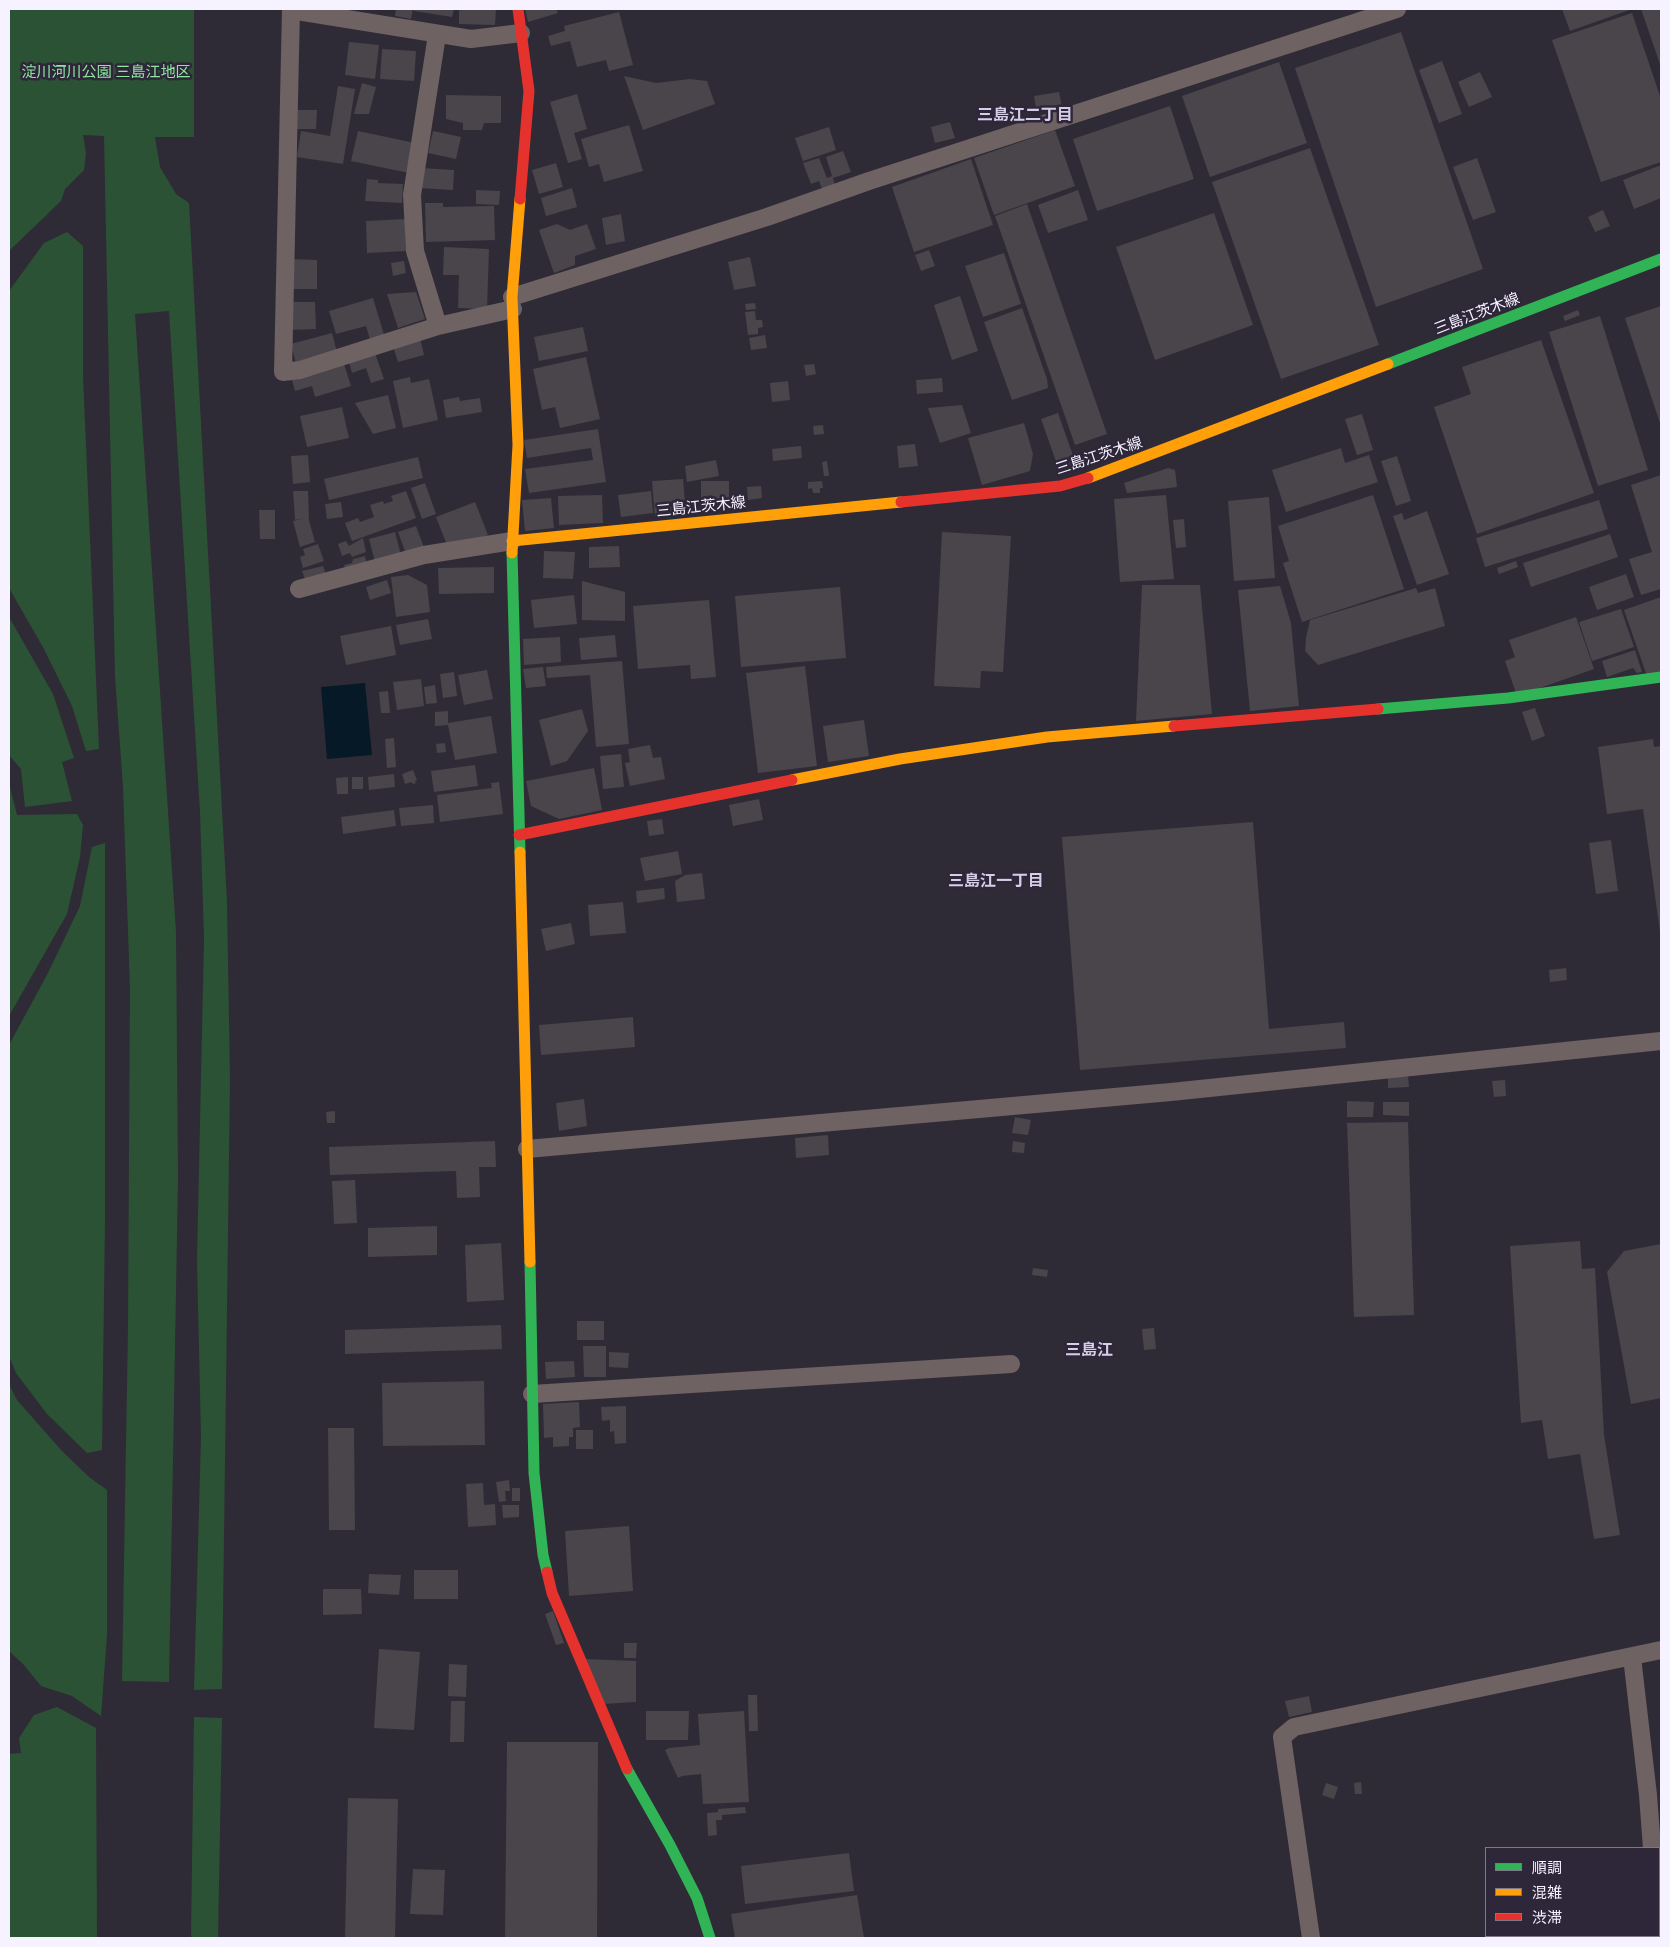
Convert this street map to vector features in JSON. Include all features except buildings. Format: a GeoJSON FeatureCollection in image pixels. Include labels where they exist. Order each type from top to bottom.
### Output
{"type":"FeatureCollection","features":[{"type":"Feature","properties":{"kind":"street"},"geometry":{"type":"LineString","coordinates":[[521,33],[471,39],[437,35],[291,9],[283,372],[300,370],[513,303],[898,172],[1397,9]]}},
{"type":"Feature","properties":{"kind":"street"},"geometry":{"type":"LineString","coordinates":[[518,9],[529,91],[513,303],[518,445],[512,541],[528,1149],[534,1473],[543,1555],[552,1592],[630,1776],[670,1845],[697,1898],[710,1938]]}},
{"type":"Feature","properties":{"kind":"street"},"geometry":{"type":"LineString","coordinates":[[437,35],[412,195],[415,251],[438,326]]}},
{"type":"Feature","properties":{"kind":"street","name":"三島江茨木線"},"geometry":{"type":"LineString","coordinates":[[512,541],[1060,486],[1092,478],[1661,259]]}},
{"type":"Feature","properties":{"kind":"street"},"geometry":{"type":"LineString","coordinates":[[299,589],[424,555],[512,541]]}},
{"type":"Feature","properties":{"kind":"street"},"geometry":{"type":"LineString","coordinates":[[520,835],[900,759],[1048,737],[1508,698],[1661,677]]}},
{"type":"Feature","properties":{"kind":"street"},"geometry":{"type":"LineString","coordinates":[[528,1149],[1171,1092],[1661,1041]]}},
{"type":"Feature","properties":{"kind":"street"},"geometry":{"type":"LineString","coordinates":[[532,1394],[1011,1364]]}},
{"type":"Feature","properties":{"kind":"street"},"geometry":{"type":"LineString","coordinates":[[1311,1938],[1282,1737],[1294,1727],[1661,1650]]}},
{"type":"Feature","properties":{"kind":"street"},"geometry":{"type":"LineString","coordinates":[[1632,1657],[1648,1794],[1652,1847]]}},
{"type":"Feature","properties":{"kind":"green space","name":"淀川河川公園 三島江地区"},"geometry":{"type":"Polygon","coordinates":[[[9,9],[194,9],[194,137],[155,137],[160,167],[176,194],[189,203],[227,902],[230,1079],[222,1689],[194,1690],[201,1437],[197,1260],[204,938],[200,812],[169,311],[135,314],[176,932],[178,1178],[169,1682],[122,1681],[128,1326],[130,988],[123,787],[115,676],[104,136],[83,135],[86,153],[84,170],[65,189],[61,201],[9,251],[9,9]]]}},
{"type":"Feature","properties":{"kind":"green space"},"geometry":{"type":"Polygon","coordinates":[[[67,232],[83,246],[83,376],[99,749],[86,751],[72,706],[44,649],[9,588],[9,291],[44,243],[67,232]]]}},
{"type":"Feature","properties":{"kind":"green space"},"geometry":{"type":"Polygon","coordinates":[[[9,617],[53,694],[74,758],[62,762],[72,801],[25,807],[21,769],[9,755],[9,617]]]}},
{"type":"Feature","properties":{"kind":"green space"},"geometry":{"type":"Polygon","coordinates":[[[9,783],[17,815],[77,814],[83,825],[80,857],[67,914],[9,1016],[9,783]]]}},
{"type":"Feature","properties":{"kind":"green space"},"geometry":{"type":"Polygon","coordinates":[[[105,843],[105,1220],[102,1450],[87,1453],[47,1414],[16,1373],[9,1356],[9,1045],[48,973],[80,906],[92,847],[105,843]]]}},
{"type":"Feature","properties":{"kind":"green space"},"geometry":{"type":"Polygon","coordinates":[[[9,1384],[17,1400],[62,1451],[89,1477],[107,1490],[107,1635],[101,1716],[72,1696],[41,1686],[23,1664],[9,1651],[9,1384]]]}},
{"type":"Feature","properties":{"kind":"green space"},"geometry":{"type":"Polygon","coordinates":[[[57,1707],[96,1728],[97,1938],[9,1938],[9,1754],[21,1753],[19,1738],[34,1715],[57,1707]]]}},
{"type":"Feature","properties":{"kind":"green space"},"geometry":{"type":"Polygon","coordinates":[[[194,1717],[222,1718],[218,1938],[192,1938],[191,1935],[194,1717]]]}},
{"type":"Feature","properties":{"kind":"water"},"geometry":{"type":"Polygon","coordinates":[[[365,683],[372,755],[327,759],[321,687],[365,683]]]}},
{"type":"Feature","properties":{"kind":"traffic: fast"},"geometry":{"type":"LineString","coordinates":[[1388,364],[1661,259]]}},
{"type":"Feature","properties":{"kind":"traffic: fast"},"geometry":{"type":"LineString","coordinates":[[512,553],[520,852]]}},
{"type":"Feature","properties":{"kind":"traffic: fast"},"geometry":{"type":"LineString","coordinates":[[1378,709],[1508,698],[1661,677]]}},
{"type":"Feature","properties":{"kind":"traffic: fast"},"geometry":{"type":"LineString","coordinates":[[530,1262],[534,1473],[543,1555],[547,1572]]}},
{"type":"Feature","properties":{"kind":"traffic: fast"},"geometry":{"type":"LineString","coordinates":[[627,1769],[670,1845],[697,1898],[710,1938]]}},
{"type":"Feature","properties":{"kind":"traffic: slow"},"geometry":{"type":"LineString","coordinates":[[512,553],[518,445],[512,297],[520,199]]}},
{"type":"Feature","properties":{"kind":"traffic: slow"},"geometry":{"type":"LineString","coordinates":[[1088,478],[1388,364]]}},
{"type":"Feature","properties":{"kind":"traffic: slow"},"geometry":{"type":"LineString","coordinates":[[512,541],[901,502]]}},
{"type":"Feature","properties":{"kind":"traffic: slow"},"geometry":{"type":"LineString","coordinates":[[792,780],[900,759],[1047,737],[1174,726]]}},
{"type":"Feature","properties":{"kind":"traffic: slow"},"geometry":{"type":"LineString","coordinates":[[520,852],[530,1262]]}},
{"type":"Feature","properties":{"kind":"traffic: jam"},"geometry":{"type":"LineString","coordinates":[[518,9],[529,91],[520,199]]}},
{"type":"Feature","properties":{"kind":"traffic: jam"},"geometry":{"type":"LineString","coordinates":[[901,502],[1060,486],[1088,478]]}},
{"type":"Feature","properties":{"kind":"traffic: jam"},"geometry":{"type":"LineString","coordinates":[[1174,726],[1378,709]]}},
{"type":"Feature","properties":{"kind":"traffic: jam"},"geometry":{"type":"LineString","coordinates":[[519,835],[792,780]]}},
{"type":"Feature","properties":{"kind":"traffic: jam"},"geometry":{"type":"LineString","coordinates":[[547,1572],[552,1593],[627,1769]]}},
{"type":"Feature","properties":{"kind":"district","name":"三島江二丁目"},"geometry":{"type":"Point","coordinates":[1025,115]}},
{"type":"Feature","properties":{"kind":"district","name":"三島江一丁目"},"geometry":{"type":"Point","coordinates":[996,881]}},
{"type":"Feature","properties":{"kind":"district","name":"三島江"},"geometry":{"type":"Point","coordinates":[1089,1350]}}]}
